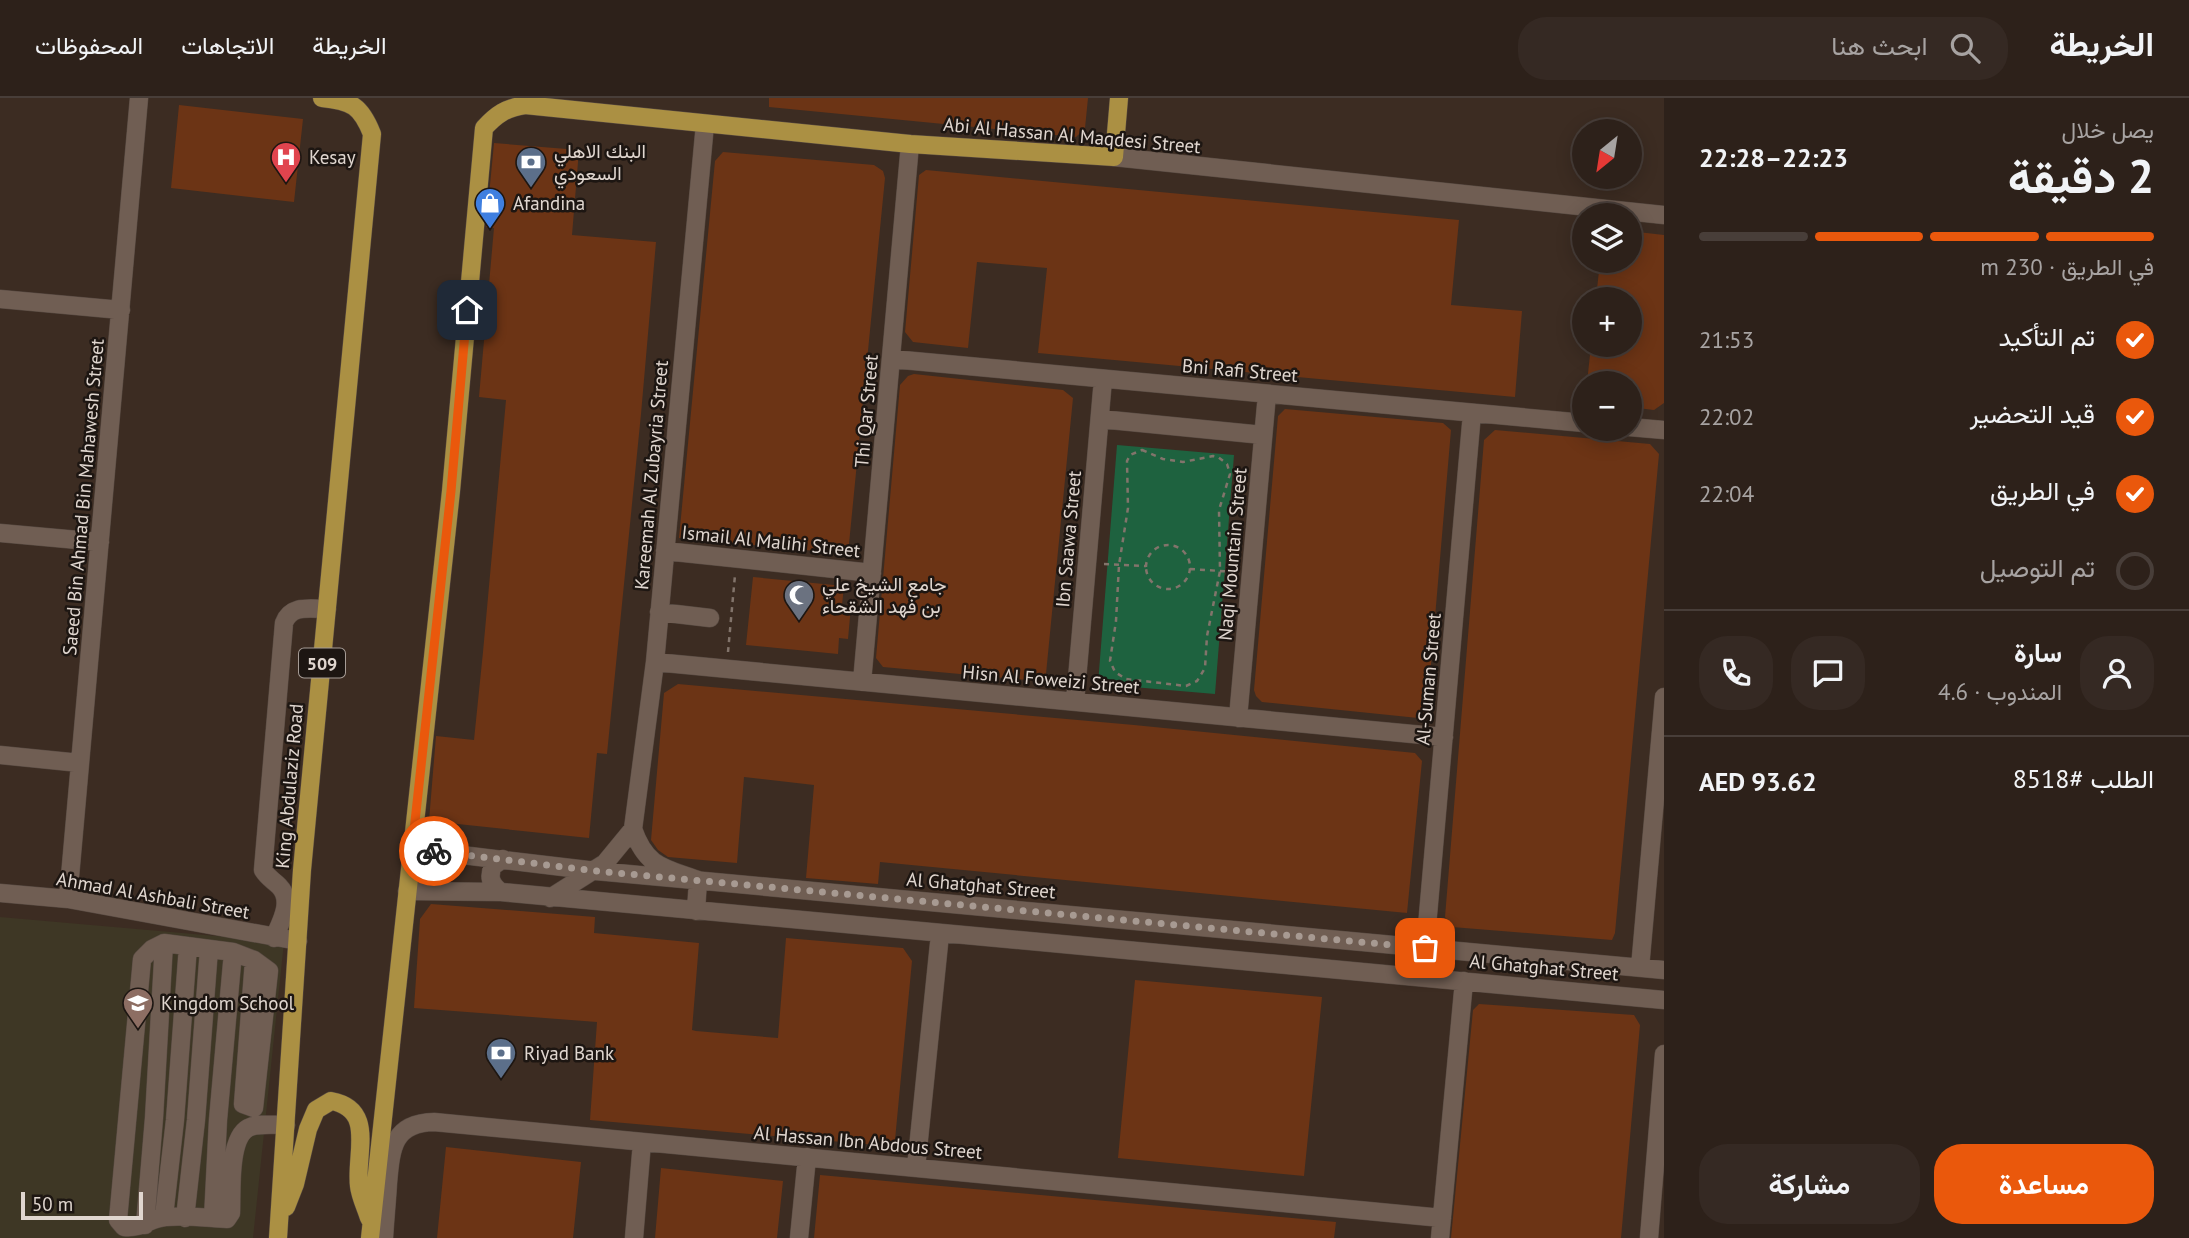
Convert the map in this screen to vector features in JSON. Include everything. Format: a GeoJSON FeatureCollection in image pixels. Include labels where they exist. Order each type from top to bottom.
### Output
{"type":"FeatureCollection","features":[{"type":"Feature","properties":{"kind":"main road","name":"King Abdulaziz Road"},"geometry":{"type":"LineString","coordinates":[[278,1232],[302,870],[372,144],[372,134],[364,113],[345,100],[322,98]]}},
{"type":"Feature","properties":{"kind":"main road"},"geometry":{"type":"LineString","coordinates":[[1114,157],[1119,98]]}},
{"type":"Feature","properties":{"kind":"main road","name":"Abi Al Hassan Al Maqdesi Street"},"geometry":{"type":"LineString","coordinates":[[412,849],[451,491],[484,128],[496,115],[525,101],[705,124],[910,144],[1114,157]]}},
{"type":"Feature","properties":{"kind":"main road"},"geometry":{"type":"LineString","coordinates":[[375,1234],[412,849]]}},
{"type":"Feature","properties":{"kind":"main road"},"geometry":{"type":"LineString","coordinates":[[278,1232],[295,1184],[308,1129],[316,1110],[331,1101],[345,1103],[357,1115],[361,1142],[359,1186],[375,1234]]}},
{"type":"Feature","properties":{"kind":"street","name":"Saeed Bin Ahmad Bin Mahawesh Street"},"geometry":{"type":"LineString","coordinates":[[68,899],[139,98]]}},
{"type":"Feature","properties":{"kind":"street","name":"Kareemah Al Zubayria Street"},"geometry":{"type":"LineString","coordinates":[[633,830],[655,662],[705,124]]}},
{"type":"Feature","properties":{"kind":"street","name":"Thi Qar Street"},"geometry":{"type":"LineString","coordinates":[[862,682],[910,144]]}},
{"type":"Feature","properties":{"kind":"street","name":"Abi Al Hassan Al Maqdesi Street"},"geometry":{"type":"LineString","coordinates":[[1114,157],[1664,215]]}},
{"type":"Feature","properties":{"kind":"street"},"geometry":{"type":"LineString","coordinates":[[0,299],[121,310]]}},
{"type":"Feature","properties":{"kind":"street","name":"Bni Rafi Street"},"geometry":{"type":"LineString","coordinates":[[892,359],[1572,422]]}},
{"type":"Feature","properties":{"kind":"street","name":"Ibn Saawa Street"},"geometry":{"type":"LineString","coordinates":[[1075,702],[1103,379]]}},
{"type":"Feature","properties":{"kind":"street","name":"Naqi Mountain Street"},"geometry":{"type":"LineString","coordinates":[[1238,718],[1267,394]]}},
{"type":"Feature","properties":{"kind":"street","name":"Al-Suman Street"},"geometry":{"type":"LineString","coordinates":[[1425,948],[1472,413]]}},
{"type":"Feature","properties":{"kind":"street"},"geometry":{"type":"LineString","coordinates":[[1100,419],[1263,435]]}},
{"type":"Feature","properties":{"kind":"street"},"geometry":{"type":"LineString","coordinates":[[1642,428],[1664,430]]}},
{"type":"Feature","properties":{"kind":"street"},"geometry":{"type":"LineString","coordinates":[[0,533],[100,542]]}},
{"type":"Feature","properties":{"kind":"street","name":"Ismail Al Malihi Street"},"geometry":{"type":"LineString","coordinates":[[665,551],[872,573]]}},
{"type":"Feature","properties":{"kind":"street"},"geometry":{"type":"LineString","coordinates":[[274,938],[286,911],[286,903],[279,886],[270,880],[263,870],[284,623],[289,614],[296,610],[327,609]]}},
{"type":"Feature","properties":{"kind":"street"},"geometry":{"type":"LineString","coordinates":[[659,612],[710,618]]}},
{"type":"Feature","properties":{"kind":"street","name":"Hisn Al Foweizi Street"},"geometry":{"type":"LineString","coordinates":[[655,662],[1444,737]]}},
{"type":"Feature","properties":{"kind":"street"},"geometry":{"type":"LineString","coordinates":[[1640,968],[1660,778],[1664,697]]}},
{"type":"Feature","properties":{"kind":"street"},"geometry":{"type":"LineString","coordinates":[[0,755],[80,763]]}},
{"type":"Feature","properties":{"kind":"street"},"geometry":{"type":"LineString","coordinates":[[550,898],[596,871],[615,854],[633,830],[644,855],[656,865],[698,880],[696,911]]}},
{"type":"Feature","properties":{"kind":"street","name":"Al Ghatghat Street"},"geometry":{"type":"LineString","coordinates":[[412,849],[596,871],[1664,970]]}},
{"type":"Feature","properties":{"kind":"street"},"geometry":{"type":"LineString","coordinates":[[500,892],[490,877],[493,866],[503,859]]}},
{"type":"Feature","properties":{"kind":"street","name":"Al Ghatghat Street"},"geometry":{"type":"LineString","coordinates":[[407,891],[500,892],[1664,1000]]}},
{"type":"Feature","properties":{"kind":"street","name":"Ahmad Al Ashbali Street"},"geometry":{"type":"LineString","coordinates":[[0,893],[68,899],[298,941]]}},
{"type":"Feature","properties":{"kind":"street"},"geometry":{"type":"LineString","coordinates":[[916,1167],[940,934]]}},
{"type":"Feature","properties":{"kind":"street"},"geometry":{"type":"LineString","coordinates":[[250,1127],[244,1131],[235,1146],[231,1213],[226,1219],[164,1216],[145,1225],[124,1227],[118,1220],[142,959],[152,949],[164,943],[233,952],[254,960],[269,971],[254,1108],[243,1104],[254,960]]}},
{"type":"Feature","properties":{"kind":"street"},"geometry":{"type":"LineString","coordinates":[[145,1225],[164,943]]}},
{"type":"Feature","properties":{"kind":"street"},"geometry":{"type":"LineString","coordinates":[[164,1216],[175,1120],[188,946]]}},
{"type":"Feature","properties":{"kind":"street"},"geometry":{"type":"LineString","coordinates":[[185,1218],[196,1120],[209,950]]}},
{"type":"Feature","properties":{"kind":"street"},"geometry":{"type":"LineString","coordinates":[[213,1218],[218,1120],[233,952]]}},
{"type":"Feature","properties":{"kind":"street"},"geometry":{"type":"LineString","coordinates":[[1520,986],[1522,957]]}},
{"type":"Feature","properties":{"kind":"street"},"geometry":{"type":"LineString","coordinates":[[1440,1238],[1464,981]]}},
{"type":"Feature","properties":{"kind":"street"},"geometry":{"type":"LineString","coordinates":[[1649,1238],[1658,1203],[1664,1055]]}},
{"type":"Feature","properties":{"kind":"street"},"geometry":{"type":"LineString","coordinates":[[127,1116],[218,1120],[250,1127],[286,1125]]}},
{"type":"Feature","properties":{"kind":"street","name":"Al Hassan Ibn Abdous Street"},"geometry":{"type":"LineString","coordinates":[[375,1234],[394,1143],[411,1125],[419,1122],[1442,1218]]}},
{"type":"Feature","properties":{"kind":"street"},"geometry":{"type":"LineString","coordinates":[[634,1238],[642,1142]]}},
{"type":"Feature","properties":{"kind":"street"},"geometry":{"type":"LineString","coordinates":[[799,1238],[807,1157]]}},
{"type":"Feature","properties":{"kind":"path"},"geometry":{"type":"LineString","coordinates":[[1142,450],[1183,462],[1213,456],[1219,457],[1227,464],[1230,479],[1219,510],[1220,571],[1205,668],[1197,681],[1186,686],[1126,679],[1112,666],[1110,656],[1116,621],[1119,565],[1128,508],[1127,461],[1135,452],[1142,450]]}},
{"type":"Feature","properties":{"kind":"path"},"geometry":{"type":"LineString","coordinates":[[1169,545],[1187,555],[1190,569],[1189,575],[1180,586],[1167,589],[1160,588],[1150,579],[1146,566],[1151,553],[1169,545]]}},
{"type":"Feature","properties":{"kind":"path"},"geometry":{"type":"LineString","coordinates":[[726,669],[736,559]]}},
{"type":"Feature","properties":{"kind":"path"},"geometry":{"type":"LineString","coordinates":[[1087,563],[1146,566]]}},
{"type":"Feature","properties":{"kind":"path"},"geometry":{"type":"LineString","coordinates":[[1190,569],[1251,573]]}},
{"type":"Feature","properties":{"kind":"shaded area","name":"Kingdom School"},"geometry":{"type":"Polygon","coordinates":[[[0,917],[284,942],[253,1238],[0,1238],[0,917]]]}},
{"type":"Feature","properties":{"kind":"green space"},"geometry":{"type":"Polygon","coordinates":[[[1117,445],[1234,455],[1215,694],[1098,684],[1117,445]]]}},
{"type":"Feature","properties":{"kind":"building"},"geometry":{"type":"Polygon","coordinates":[[[769,98],[1088,98],[1085,128],[1076,137],[769,107],[769,98]]]}},
{"type":"Feature","properties":{"kind":"building"},"geometry":{"type":"Polygon","coordinates":[[[179,105],[303,119],[294,202],[171,188],[179,105]]]}},
{"type":"Feature","properties":{"kind":"building"},"geometry":{"type":"Polygon","coordinates":[[[494,143],[579,150],[572,235],[656,242],[607,754],[597,753],[589,838],[429,821],[436,736],[474,740],[483,652],[506,400],[479,397],[494,228],[486,227],[494,143]]]}},
{"type":"Feature","properties":{"kind":"building"},"geometry":{"type":"Polygon","coordinates":[[[723,152],[874,165],[883,171],[885,178],[848,554],[679,538],[715,161],[723,152]]]}},
{"type":"Feature","properties":{"kind":"building"},"geometry":{"type":"Polygon","coordinates":[[[926,170],[1459,220],[1451,305],[1522,311],[1515,397],[1038,353],[1047,268],[977,262],[968,348],[913,342],[905,332],[919,175],[926,170]]]}},
{"type":"Feature","properties":{"kind":"building"},"geometry":{"type":"Polygon","coordinates":[[[1642,232],[1664,235],[1664,403],[1654,410],[1642,409],[1642,371],[1588,371],[1590,357],[1642,357],[1642,287],[1597,287],[1599,273],[1642,273],[1642,232]]]}},
{"type":"Feature","properties":{"kind":"building"},"geometry":{"type":"Polygon","coordinates":[[[914,374],[1063,390],[1073,398],[1046,674],[1038,681],[883,667],[876,658],[900,385],[908,376],[914,374]]]}},
{"type":"Feature","properties":{"kind":"building"},"geometry":{"type":"Polygon","coordinates":[[[1285,409],[1443,423],[1451,430],[1427,711],[1418,718],[1262,702],[1256,696],[1254,690],[1278,416],[1285,409]]]}},
{"type":"Feature","properties":{"kind":"building"},"geometry":{"type":"Polygon","coordinates":[[[1495,430],[1572,437],[1572,441],[1650,444],[1659,454],[1615,933],[1612,940],[1452,927],[1445,917],[1484,440],[1495,430]]]}},
{"type":"Feature","properties":{"kind":"building","name":"جامع الشيخ علي بن فهد الشقحاء"},"geometry":{"type":"Polygon","coordinates":[[[753,577],[844,586],[842,605],[851,606],[848,639],[839,638],[838,654],[746,645],[753,577]]]}},
{"type":"Feature","properties":{"kind":"building"},"geometry":{"type":"Polygon","coordinates":[[[678,684],[1415,753],[1422,761],[1407,913],[880,862],[878,884],[806,878],[814,785],[744,777],[737,863],[668,857],[658,850],[651,840],[664,693],[678,684]]]}},
{"type":"Feature","properties":{"kind":"building"},"geometry":{"type":"Polygon","coordinates":[[[431,904],[595,917],[594,933],[699,943],[692,1030],[696,1031],[778,1038],[786,938],[903,948],[912,961],[895,1140],[888,1146],[590,1120],[597,1022],[414,1008],[420,919],[431,904]]]}},
{"type":"Feature","properties":{"kind":"building"},"geometry":{"type":"Polygon","coordinates":[[[1135,980],[1322,997],[1304,1176],[1118,1158],[1135,980]]]}},
{"type":"Feature","properties":{"kind":"building"},"geometry":{"type":"Polygon","coordinates":[[[1479,1004],[1634,1015],[1640,1025],[1621,1238],[1451,1238],[1473,1010],[1479,1004]]]}},
{"type":"Feature","properties":{"kind":"building"},"geometry":{"type":"Polygon","coordinates":[[[446,1147],[581,1162],[573,1238],[437,1238],[446,1147]]]}},
{"type":"Feature","properties":{"kind":"building"},"geometry":{"type":"Polygon","coordinates":[[[661,1168],[783,1181],[777,1238],[655,1238],[661,1168]]]}},
{"type":"Feature","properties":{"kind":"building"},"geometry":{"type":"Polygon","coordinates":[[[820,1175],[1336,1222],[1334,1238],[814,1238],[820,1175]]]}},
{"type":"Feature","properties":{"kind":"way so far"},"geometry":{"type":"LineString","coordinates":[[434,851],[596,871],[1425,948]]}},
{"type":"Feature","properties":{"kind":"place","name":"Kesay"},"geometry":{"type":"Point","coordinates":[286,184]}},
{"type":"Feature","properties":{"kind":"place","name":"البنك الاهلي السعودي"},"geometry":{"type":"Point","coordinates":[531,189]}},
{"type":"Feature","properties":{"kind":"place","name":"Afandina"},"geometry":{"type":"Point","coordinates":[490,230]}},
{"type":"Feature","properties":{"kind":"place","name":"جامع الشيخ علي بن فهد الشقحاء"},"geometry":{"type":"Point","coordinates":[799,622]}},
{"type":"Feature","properties":{"kind":"place","name":"Kingdom School"},"geometry":{"type":"Point","coordinates":[138,1030]}},
{"type":"Feature","properties":{"kind":"place","name":"Riyad Bank"},"geometry":{"type":"Point","coordinates":[501,1080]}},
{"type":"Feature","properties":{"kind":"route"},"geometry":{"type":"LineString","coordinates":[[434,851],[412,849],[451,491],[467,310]]}}]}
